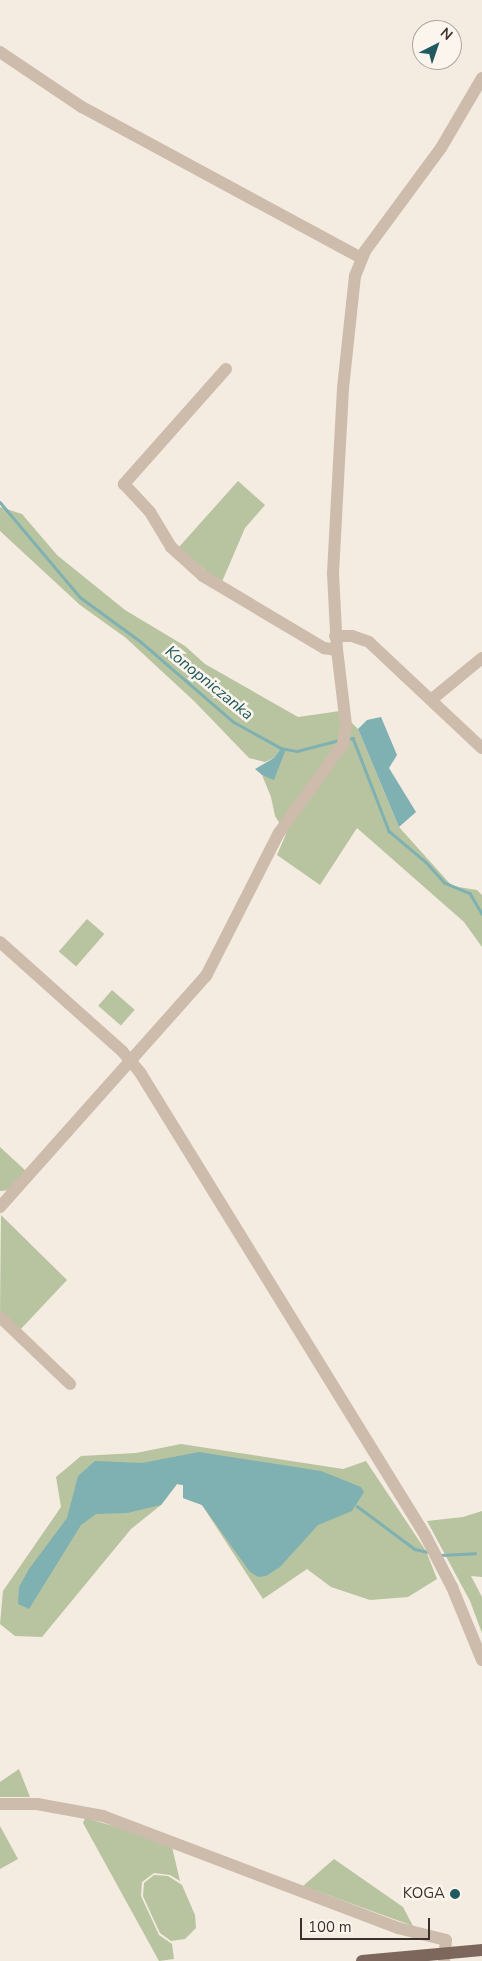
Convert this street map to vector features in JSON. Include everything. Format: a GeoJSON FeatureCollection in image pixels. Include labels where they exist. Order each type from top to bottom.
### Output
{"type":"FeatureCollection","features":[{"type":"Feature","properties":{"kind":"main road"},"geometry":{"type":"LineString","coordinates":[[362,1961],[404,1957],[444,1957],[482,1950]]}},
{"type":"Feature","properties":{"kind":"street"},"geometry":{"type":"LineString","coordinates":[[0,52],[82,107],[361,258]]}},
{"type":"Feature","properties":{"kind":"street"},"geometry":{"type":"LineString","coordinates":[[0,1207],[211,969],[279,833],[344,739],[335,636],[333,573],[343,388],[351,297],[361,258],[441,148],[482,78]]}},
{"type":"Feature","properties":{"kind":"street"},"geometry":{"type":"LineString","coordinates":[[226,369],[124,484],[150,512],[171,547],[203,576],[324,648],[337,650]]}},
{"type":"Feature","properties":{"kind":"street"},"geometry":{"type":"LineString","coordinates":[[335,636],[352,636],[368,642],[482,748]]}},
{"type":"Feature","properties":{"kind":"street"},"geometry":{"type":"LineString","coordinates":[[431,700],[482,658]]}},
{"type":"Feature","properties":{"kind":"street"},"geometry":{"type":"LineString","coordinates":[[0,942],[131,1061],[425,1535],[444,1570],[482,1660]]}},
{"type":"Feature","properties":{"kind":"street"},"geometry":{"type":"LineString","coordinates":[[0,1317],[70,1384]]}},
{"type":"Feature","properties":{"kind":"street"},"geometry":{"type":"LineString","coordinates":[[0,1804],[37,1804],[103,1816],[398,1928],[446,1940],[444,1957]]}},
{"type":"Feature","properties":{"kind":"green space"},"geometry":{"type":"Polygon","coordinates":[[[238,481],[265,505],[245,528],[221,584],[179,547],[238,481]]]}},
{"type":"Feature","properties":{"kind":"green space"},"geometry":{"type":"Polygon","coordinates":[[[0,507],[22,514],[57,555],[125,610],[185,646],[205,664],[298,717],[340,711],[358,729],[399,827],[452,886],[477,890],[482,895],[482,947],[464,922],[357,828],[320,885],[277,855],[286,834],[275,816],[271,797],[262,775],[274,779],[281,748],[274,758],[265,762],[249,758],[195,702],[126,638],[80,605],[0,531],[0,507]]]}},
{"type":"Feature","properties":{"kind":"green space"},"geometry":{"type":"Polygon","coordinates":[[[87,919],[104,934],[76,967],[59,951],[87,919]]]}},
{"type":"Feature","properties":{"kind":"green space"},"geometry":{"type":"Polygon","coordinates":[[[112,990],[135,1010],[121,1026],[98,1006],[112,990]]]}},
{"type":"Feature","properties":{"kind":"green space"},"geometry":{"type":"Polygon","coordinates":[[[0,1147],[27,1172],[12,1190],[0,1191],[0,1147]]]}},
{"type":"Feature","properties":{"kind":"green space"},"geometry":{"type":"Polygon","coordinates":[[[1,1215],[67,1280],[18,1332],[0,1315],[1,1215]]]}},
{"type":"Feature","properties":{"kind":"green space"},"geometry":{"type":"Polygon","coordinates":[[[181,1444],[343,1469],[366,1461],[426,1551],[437,1579],[408,1597],[370,1600],[331,1587],[307,1569],[263,1599],[202,1505],[183,1498],[183,1485],[177,1484],[161,1505],[131,1529],[42,1637],[15,1636],[0,1624],[3,1591],[61,1507],[56,1477],[81,1456],[136,1453],[181,1444]]]}},
{"type":"Feature","properties":{"kind":"green space"},"geometry":{"type":"Polygon","coordinates":[[[482,1511],[482,1577],[471,1576],[482,1597],[482,1633],[470,1601],[427,1521],[463,1517],[482,1511]]]}},
{"type":"Feature","properties":{"kind":"green space"},"geometry":{"type":"Polygon","coordinates":[[[19,1769],[30,1797],[0,1797],[0,1782],[19,1769]]]}},
{"type":"Feature","properties":{"kind":"green space"},"geometry":{"type":"Polygon","coordinates":[[[85,1818],[138,1833],[172,1847],[180,1881],[170,1875],[154,1873],[142,1882],[141,1896],[159,1935],[172,1944],[174,1959],[159,1961],[83,1823],[85,1818]]]}},
{"type":"Feature","properties":{"kind":"green space"},"geometry":{"type":"Polygon","coordinates":[[[0,1826],[18,1859],[0,1869],[0,1826]]]}},
{"type":"Feature","properties":{"kind":"green space"},"geometry":{"type":"Polygon","coordinates":[[[334,1859],[403,1907],[413,1926],[303,1886],[334,1859]]]}},
{"type":"Feature","properties":{"kind":"green space"},"geometry":{"type":"Polygon","coordinates":[[[154,1875],[168,1876],[182,1885],[195,1915],[196,1928],[185,1939],[171,1941],[160,1933],[143,1896],[144,1883],[154,1875]]]}},
{"type":"Feature","properties":{"kind":"water"},"geometry":{"type":"Polygon","coordinates":[[[381,717],[397,755],[389,768],[416,812],[399,827],[358,729],[367,720],[381,717]]]}},
{"type":"Feature","properties":{"kind":"water"},"geometry":{"type":"Polygon","coordinates":[[[281,748],[286,749],[274,780],[262,775],[255,769],[274,758],[281,748]]]}},
{"type":"Feature","properties":{"kind":"water"},"geometry":{"type":"Polygon","coordinates":[[[199,1452],[321,1471],[361,1487],[364,1492],[352,1511],[318,1525],[280,1567],[266,1576],[258,1577],[250,1572],[202,1505],[183,1498],[183,1485],[177,1484],[161,1505],[127,1513],[96,1514],[81,1525],[29,1609],[18,1604],[19,1587],[29,1569],[67,1518],[78,1476],[95,1461],[142,1463],[199,1452]]]}},
{"type":"Feature","properties":{"kind":"waterway","name":"Konopniczanka"},"geometry":{"type":"LineString","coordinates":[[0,502],[80,597],[140,641],[234,722],[281,748],[297,751],[339,740]]}},
{"type":"Feature","properties":{"kind":"waterway","name":"Konopniczanka"},"geometry":{"type":"LineString","coordinates":[[347,739],[353,738],[389,831],[426,862],[445,883],[470,893],[482,914]]}},
{"type":"Feature","properties":{"kind":"waterway"},"geometry":{"type":"LineString","coordinates":[[357,1506],[415,1549],[428,1552]]}},
{"type":"Feature","properties":{"kind":"waterway"},"geometry":{"type":"LineString","coordinates":[[441,1555],[475,1553]]}},
{"type":"Feature","properties":{"kind":"place","name":"KOGA"},"geometry":{"type":"Point","coordinates":[455,1894]}}]}
